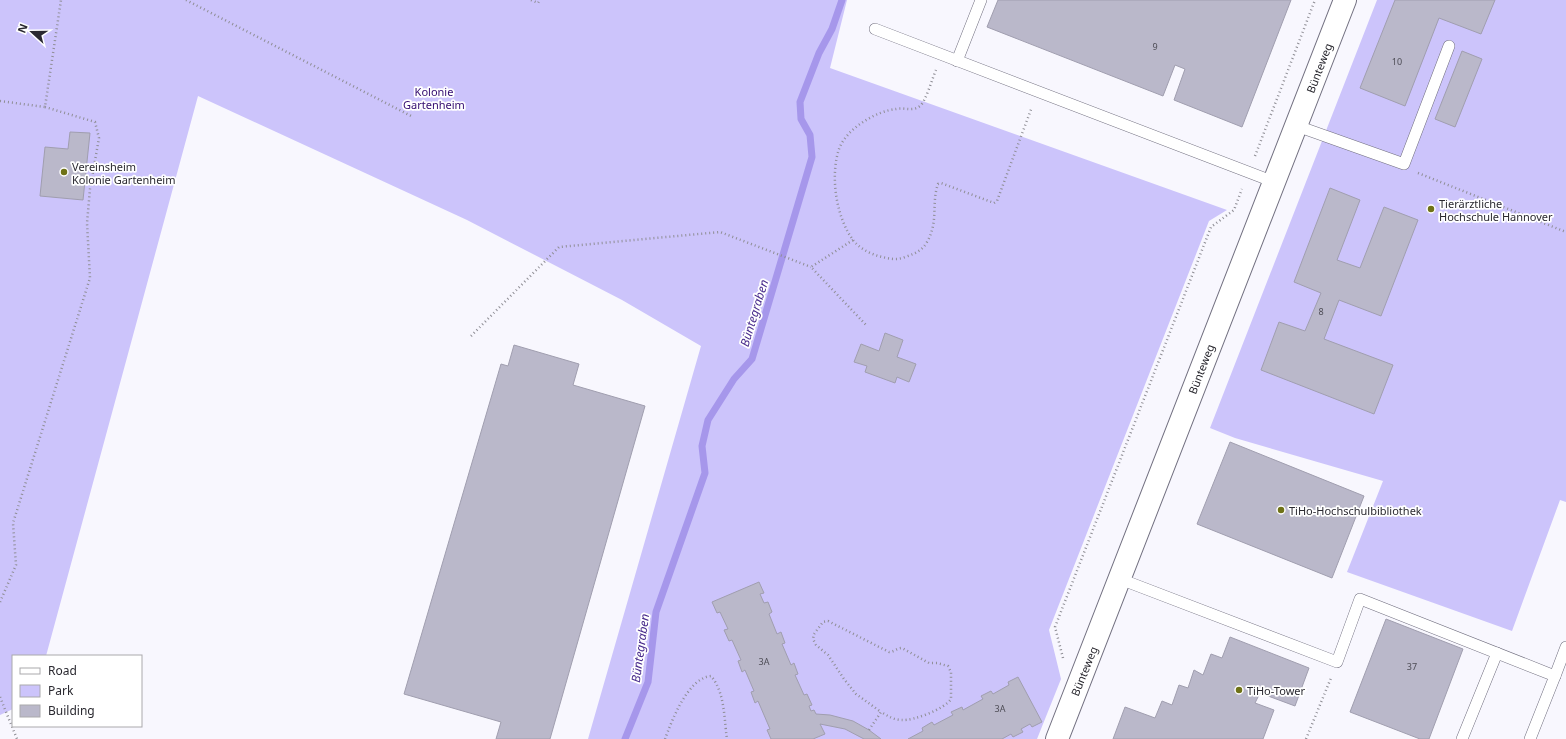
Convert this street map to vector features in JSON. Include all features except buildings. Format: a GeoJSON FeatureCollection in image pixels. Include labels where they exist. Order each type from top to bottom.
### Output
{"type":"FeatureCollection","features":[{"type":"Feature","properties":{"kind":"street","name":"Bünteweg"},"geometry":{"type":"LineString","coordinates":[[1057,739],[1345,0]]}},
{"type":"Feature","properties":{"kind":"lane"},"geometry":{"type":"LineString","coordinates":[[957,61],[981,0]]}},
{"type":"Feature","properties":{"kind":"lane"},"geometry":{"type":"LineString","coordinates":[[875,29],[1274,182]]}},
{"type":"Feature","properties":{"kind":"lane"},"geometry":{"type":"LineString","coordinates":[[1297,126],[1404,164],[1449,46]]}},
{"type":"Feature","properties":{"kind":"lane"},"geometry":{"type":"LineString","coordinates":[[1120,579],[1337,662],[1360,599],[1555,676]]}},
{"type":"Feature","properties":{"kind":"lane"},"geometry":{"type":"LineString","coordinates":[[1530,739],[1566,647]]}},
{"type":"Feature","properties":{"kind":"lane"},"geometry":{"type":"LineString","coordinates":[[1462,739],[1497,653]]}},
{"type":"Feature","properties":{"kind":"path"},"geometry":{"type":"LineString","coordinates":[[46,107],[61,0]]}},
{"type":"Feature","properties":{"kind":"path"},"geometry":{"type":"LineString","coordinates":[[186,0],[413,117]]}},
{"type":"Feature","properties":{"kind":"path"},"geometry":{"type":"LineString","coordinates":[[531,0],[538,4],[540,0]]}},
{"type":"Feature","properties":{"kind":"path"},"geometry":{"type":"LineString","coordinates":[[1064,663],[1055,627],[1211,227],[1234,210],[1315,0]]}},
{"type":"Feature","properties":{"kind":"path"},"geometry":{"type":"LineString","coordinates":[[942,55],[921,105],[914,110],[896,109],[874,116],[856,127],[845,138],[839,150],[835,182],[838,205],[843,223],[859,247],[873,255],[887,259],[901,259],[920,252],[927,243],[935,221],[935,192],[938,184],[942,183],[994,203],[1037,92]]}},
{"type":"Feature","properties":{"kind":"path"},"geometry":{"type":"LineString","coordinates":[[0,101],[46,107],[95,122],[99,138],[90,189],[87,223],[90,278],[14,523],[16,565],[0,602]]}},
{"type":"Feature","properties":{"kind":"path"},"geometry":{"type":"LineString","coordinates":[[1404,164],[1414,172],[1566,232]]}},
{"type":"Feature","properties":{"kind":"path"},"geometry":{"type":"LineString","coordinates":[[471,336],[559,247],[720,232],[811,267],[867,326]]}},
{"type":"Feature","properties":{"kind":"path"},"geometry":{"type":"LineString","coordinates":[[811,267],[853,240]]}},
{"type":"Feature","properties":{"kind":"path"},"geometry":{"type":"LineString","coordinates":[[823,622],[828,622],[889,652],[902,648],[929,663],[937,663],[948,666],[951,672],[951,699],[938,710],[904,720],[894,719],[881,712],[856,694],[844,680],[828,655],[816,645],[813,639],[814,634],[823,622]]}},
{"type":"Feature","properties":{"kind":"path"},"geometry":{"type":"LineString","coordinates":[[1306,739],[1337,662]]}},
{"type":"Feature","properties":{"kind":"path"},"geometry":{"type":"LineString","coordinates":[[665,739],[678,709],[688,691],[704,677],[711,676],[714,680],[722,704],[727,739]]}},
{"type":"Feature","properties":{"kind":"path"},"geometry":{"type":"LineString","coordinates":[[0,697],[12,727]]}},
{"type":"Feature","properties":{"kind":"path"},"geometry":{"type":"LineString","coordinates":[[869,730],[881,712]]}},
{"type":"Feature","properties":{"kind":"path"},"geometry":{"type":"LineString","coordinates":[[12,727],[17,739]]}},
{"type":"Feature","properties":{"kind":"green space","name":"Kolonie Gartenheim"},"geometry":{"type":"Polygon","coordinates":[[[0,0],[847,0],[830,68],[1227,210],[1209,221],[1049,630],[1061,679],[1037,739],[588,739],[701,346],[622,300],[467,220],[198,96],[46,655],[12,655],[12,709],[0,715],[0,0]]]}},
{"type":"Feature","properties":{"kind":"green space","name":"Tierärztliche Hochschule Hannover"},"geometry":{"type":"Polygon","coordinates":[[[1377,0],[1566,0],[1566,502],[1560,500],[1512,631],[1347,572],[1383,481],[1235,438],[1210,428],[1377,0]]]}},
{"type":"Feature","properties":{"kind":"waterway","name":"Büntegraben"},"geometry":{"type":"LineString","coordinates":[[625,739],[648,682],[656,612],[705,473],[702,446],[708,420],[734,379],[752,359],[812,157],[810,135],[801,119],[800,102],[819,53],[832,29],[842,0]]}},
{"type":"Feature","properties":{"kind":"place","name":"Vereinsheim Kolonie Gartenheim"},"geometry":{"type":"Point","coordinates":[64,172]}},
{"type":"Feature","properties":{"kind":"place","name":"Tierärztliche Hochschule Hannover"},"geometry":{"type":"Point","coordinates":[1431,209]}},
{"type":"Feature","properties":{"kind":"place","name":"TiHo-Hochschulbibliothek"},"geometry":{"type":"Point","coordinates":[1281,510]}},
{"type":"Feature","properties":{"kind":"place","name":"TiHo-Tower"},"geometry":{"type":"Point","coordinates":[1239,690]}}]}
